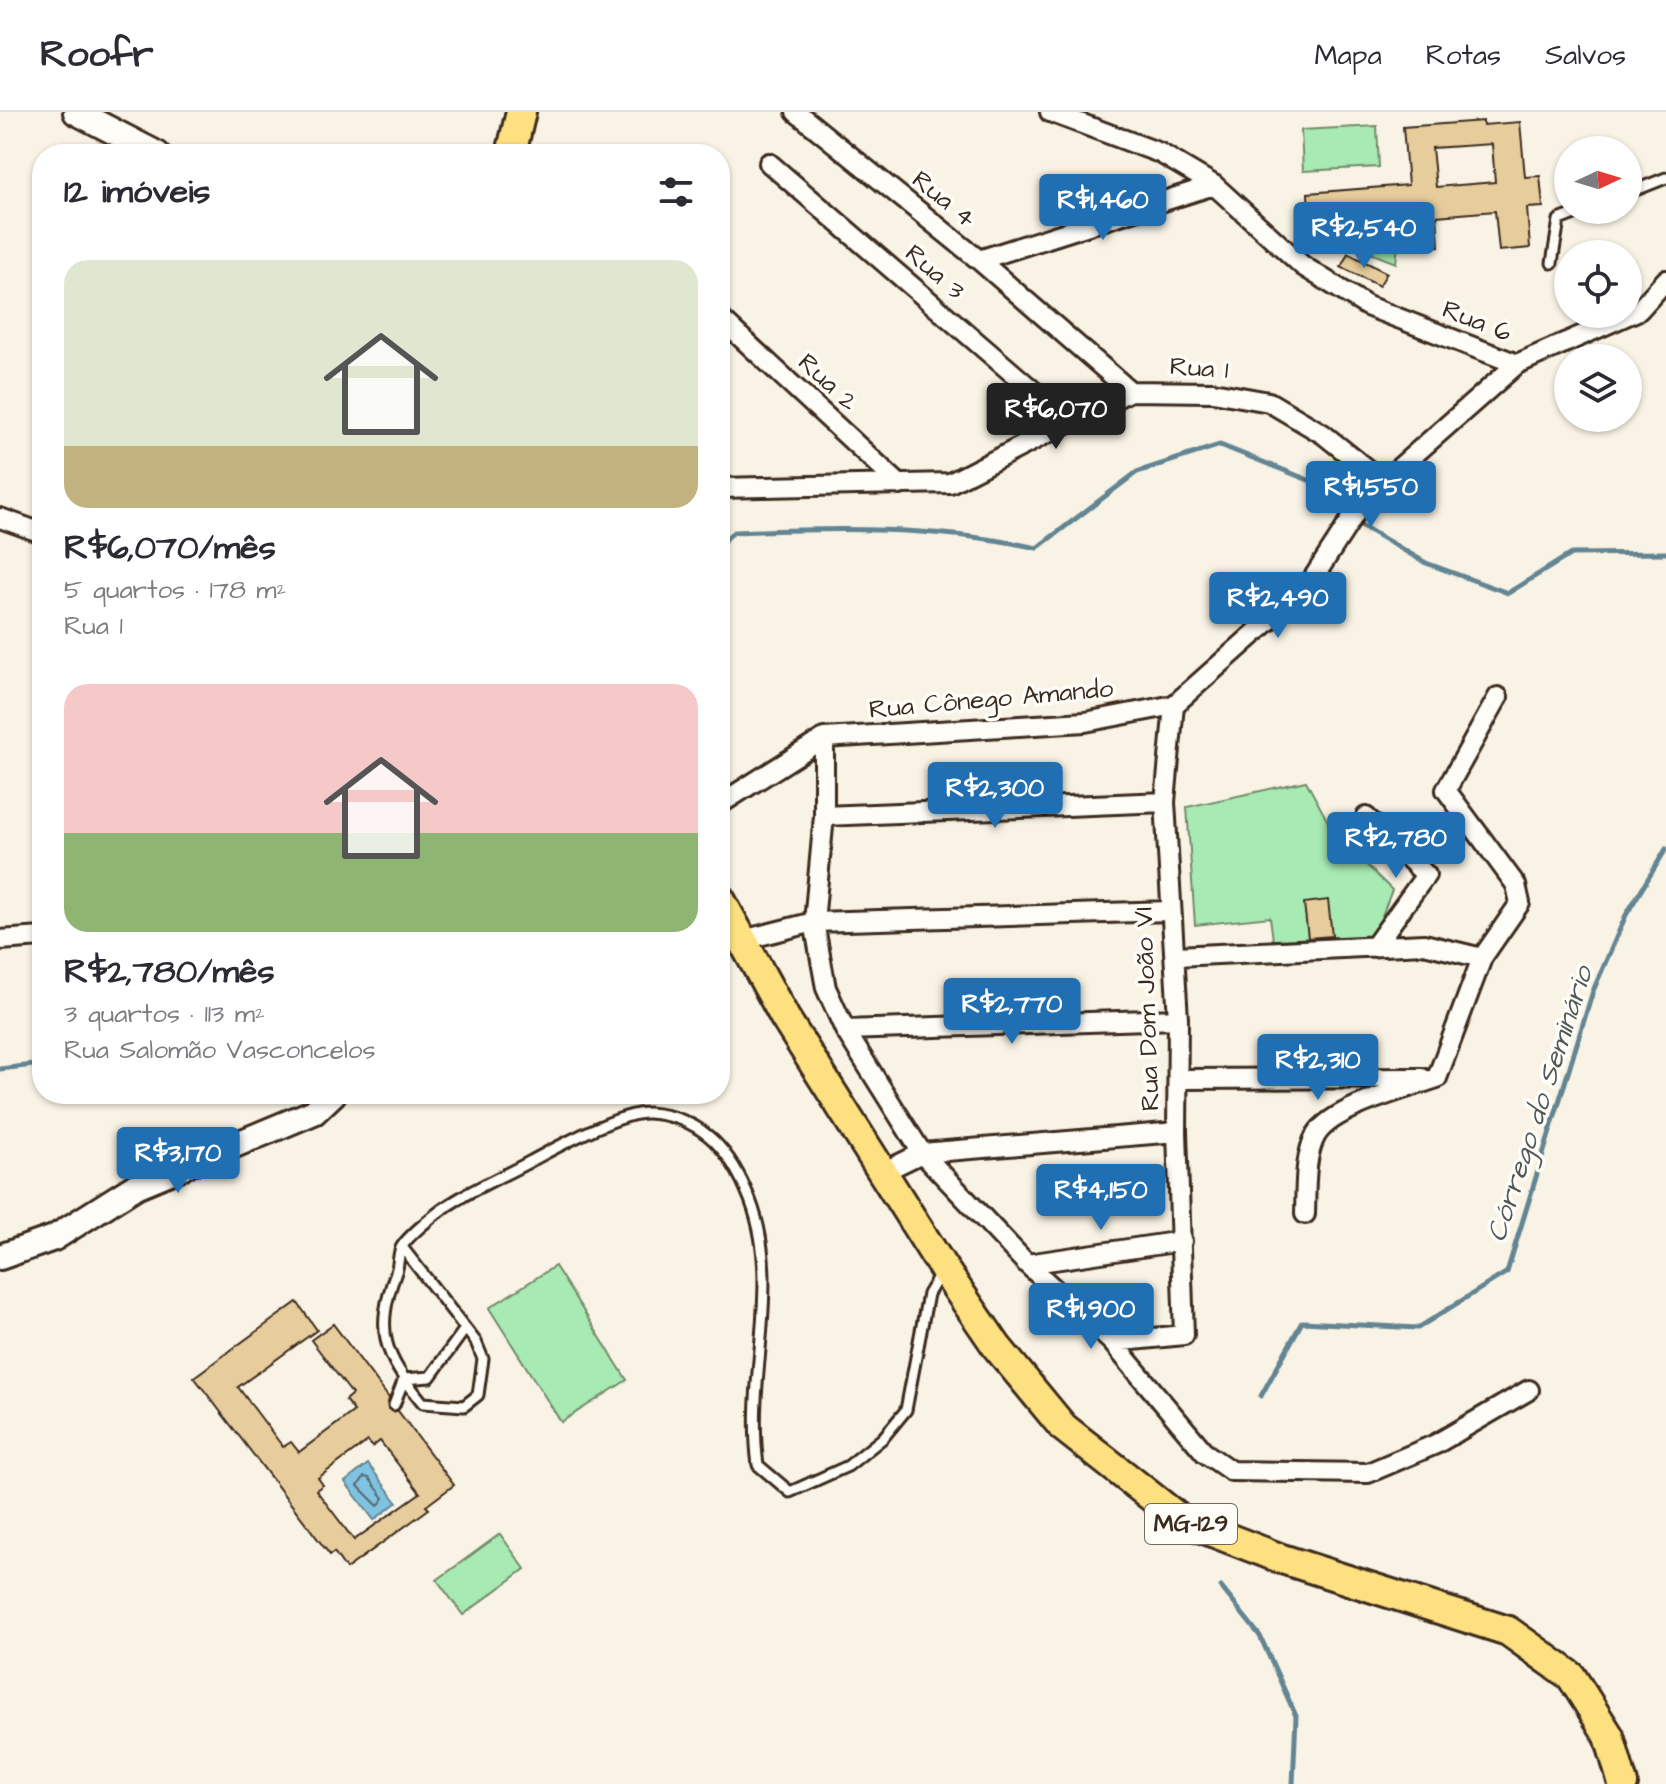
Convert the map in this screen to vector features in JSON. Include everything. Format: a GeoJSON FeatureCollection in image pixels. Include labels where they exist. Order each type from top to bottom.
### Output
{"type":"FeatureCollection","features":[{"type":"Feature","properties":{"kind":"main road"},"geometry":{"type":"LineString","coordinates":[[513,144],[521,112]]}},
{"type":"Feature","properties":{"kind":"main road","name":"MG-129"},"geometry":{"type":"LineString","coordinates":[[730,917],[785,1018],[885,1171],[943,1268],[997,1347],[1063,1427],[1181,1520],[1282,1559],[1508,1631],[1571,1676],[1609,1736],[1623,1784]]}},
{"type":"Feature","properties":{"kind":"street"},"geometry":{"type":"LineString","coordinates":[[76,112],[138,144]]}},
{"type":"Feature","properties":{"kind":"street","name":"Rua 4"},"geometry":{"type":"LineString","coordinates":[[796,112],[979,260],[1130,391]]}},
{"type":"Feature","properties":{"kind":"street","name":"Rua 6"},"geometry":{"type":"LineString","coordinates":[[1050,112],[1160,153],[1214,185],[1303,266],[1367,306],[1517,364]]}},
{"type":"Feature","properties":{"kind":"street","name":"Rua 3"},"geometry":{"type":"LineString","coordinates":[[769,163],[1067,420]]}},
{"type":"Feature","properties":{"kind":"street"},"geometry":{"type":"LineString","coordinates":[[979,260],[1214,185]]}},
{"type":"Feature","properties":{"kind":"street"},"geometry":{"type":"LineString","coordinates":[[1174,705],[1308,586],[1365,498],[1517,364],[1639,310],[1666,280]]}},
{"type":"Feature","properties":{"kind":"street","name":"Rua 2"},"geometry":{"type":"LineString","coordinates":[[730,327],[900,485]]}},
{"type":"Feature","properties":{"kind":"street","name":"Rua 1"},"geometry":{"type":"LineString","coordinates":[[730,488],[950,483],[983,469],[1067,420],[1130,391],[1213,392],[1269,402],[1323,434],[1383,482]]}},
{"type":"Feature","properties":{"kind":"street"},"geometry":{"type":"LineString","coordinates":[[0,518],[32,529]]}},
{"type":"Feature","properties":{"kind":"street"},"geometry":{"type":"LineString","coordinates":[[1305,1214],[1307,1170],[1316,1135],[1331,1118],[1437,1078],[1482,958],[1520,903],[1516,885],[1446,790],[1498,697]]}},
{"type":"Feature","properties":{"kind":"street","name":"Rua Cônego Amando"},"geometry":{"type":"LineString","coordinates":[[824,738],[1085,722],[1174,705]]}},
{"type":"Feature","properties":{"kind":"street","name":"Rua Dom João VI"},"geometry":{"type":"LineString","coordinates":[[1112,1342],[1184,1335],[1177,1132],[1180,1079],[1176,956],[1170,911],[1165,802],[1174,705]]}},
{"type":"Feature","properties":{"kind":"street"},"geometry":{"type":"LineString","coordinates":[[730,798],[824,738]]}},
{"type":"Feature","properties":{"kind":"street"},"geometry":{"type":"LineString","coordinates":[[824,738],[824,816],[814,922],[826,988],[845,1030],[922,1153],[1027,1264],[1112,1342],[1205,1453],[1231,1471],[1368,1473],[1436,1444],[1529,1390]]}},
{"type":"Feature","properties":{"kind":"street"},"geometry":{"type":"LineString","coordinates":[[824,816],[1165,802]]}},
{"type":"Feature","properties":{"kind":"street"},"geometry":{"type":"LineString","coordinates":[[1366,817],[1426,875],[1374,947]]}},
{"type":"Feature","properties":{"kind":"street"},"geometry":{"type":"LineString","coordinates":[[743,940],[814,922],[1170,911]]}},
{"type":"Feature","properties":{"kind":"street"},"geometry":{"type":"LineString","coordinates":[[0,940],[32,938]]}},
{"type":"Feature","properties":{"kind":"street"},"geometry":{"type":"LineString","coordinates":[[1176,956],[1424,944],[1482,958]]}},
{"type":"Feature","properties":{"kind":"street"},"geometry":{"type":"LineString","coordinates":[[845,1030],[1178,1019]]}},
{"type":"Feature","properties":{"kind":"street"},"geometry":{"type":"LineString","coordinates":[[1180,1079],[1437,1078]]}},
{"type":"Feature","properties":{"kind":"street"},"geometry":{"type":"LineString","coordinates":[[0,1257],[54,1238],[136,1186],[314,1112],[322,1104]]}},
{"type":"Feature","properties":{"kind":"street"},"geometry":{"type":"LineString","coordinates":[[885,1171],[922,1153],[1177,1132]]}},
{"type":"Feature","properties":{"kind":"street"},"geometry":{"type":"LineString","coordinates":[[1027,1264],[1182,1241]]}},
{"type":"Feature","properties":{"kind":"lane"},"geometry":{"type":"LineString","coordinates":[[1642,187],[1666,178]]}},
{"type":"Feature","properties":{"kind":"lane"},"geometry":{"type":"LineString","coordinates":[[1552,263],[1558,224]]}},
{"type":"Feature","properties":{"kind":"lane"},"geometry":{"type":"LineString","coordinates":[[402,1247],[476,1342],[483,1359],[478,1395],[464,1406],[423,1403],[404,1379],[383,1330],[385,1299],[402,1247],[436,1213],[580,1135],[645,1113],[696,1124],[722,1146],[746,1190],[760,1230],[766,1265],[755,1392],[755,1443],[758,1465],[790,1492],[848,1466],[883,1438],[906,1410],[928,1294],[943,1268]]}},
{"type":"Feature","properties":{"kind":"lane"},"geometry":{"type":"LineString","coordinates":[[404,1379],[430,1377],[465,1329]]}},
{"type":"Feature","properties":{"kind":"lane"},"geometry":{"type":"LineString","coordinates":[[394,1405],[404,1379]]}},
{"type":"Feature","properties":{"kind":"green space"},"geometry":{"type":"Polygon","coordinates":[[[1377,126],[1379,167],[1303,171],[1301,130],[1377,126]]]}},
{"type":"Feature","properties":{"kind":"green space"},"geometry":{"type":"Polygon","coordinates":[[[1383,239],[1394,239],[1398,245],[1396,263],[1373,254],[1372,245],[1383,239]]]}},
{"type":"Feature","properties":{"kind":"green space"},"geometry":{"type":"Polygon","coordinates":[[[1306,781],[1334,833],[1392,890],[1367,954],[1275,955],[1270,917],[1195,925],[1187,807],[1306,781]]]}},
{"type":"Feature","properties":{"kind":"green space"},"geometry":{"type":"Polygon","coordinates":[[[555,1266],[627,1380],[561,1422],[489,1308],[555,1266]]]}},
{"type":"Feature","properties":{"kind":"green space"},"geometry":{"type":"Polygon","coordinates":[[[500,1534],[525,1569],[463,1615],[437,1580],[500,1534]]]}},
{"type":"Feature","properties":{"kind":"water"},"geometry":{"type":"Polygon","coordinates":[[[368,1464],[397,1502],[374,1520],[345,1482],[368,1464]]]}},
{"type":"Feature","properties":{"kind":"building"},"geometry":{"type":"Polygon","coordinates":[[[1483,121],[1483,125],[1520,122],[1525,177],[1540,176],[1543,207],[1527,208],[1530,248],[1499,251],[1495,211],[1437,216],[1439,246],[1409,249],[1407,217],[1309,219],[1308,193],[1408,185],[1403,127],[1483,121]],[[1492,144],[1432,148],[1436,187],[1495,182],[1492,144]]]}},
{"type":"Feature","properties":{"kind":"building"},"geometry":{"type":"Polygon","coordinates":[[[1348,253],[1387,273],[1379,286],[1341,267],[1348,253]]]}},
{"type":"Feature","properties":{"kind":"building"},"geometry":{"type":"Polygon","coordinates":[[[1328,900],[1332,936],[1308,938],[1304,903],[1328,900]]]}},
{"type":"Feature","properties":{"kind":"building"},"geometry":{"type":"Polygon","coordinates":[[[297,1302],[317,1330],[238,1387],[283,1447],[291,1442],[299,1452],[354,1411],[345,1400],[352,1394],[311,1340],[333,1324],[389,1398],[388,1409],[398,1411],[454,1485],[426,1506],[429,1509],[346,1569],[334,1552],[330,1555],[194,1377],[297,1302]],[[368,1441],[318,1478],[323,1485],[316,1490],[354,1540],[420,1493],[380,1441],[372,1447],[368,1441]]]}},
{"type":"Feature","properties":{"kind":"waterway"},"geometry":{"type":"LineString","coordinates":[[730,535],[734,532],[886,530],[962,536],[1037,548],[1137,472],[1220,445],[1311,481],[1347,517]]}},
{"type":"Feature","properties":{"kind":"waterway"},"geometry":{"type":"LineString","coordinates":[[1355,522],[1426,563],[1508,593],[1571,554],[1666,553]]}},
{"type":"Feature","properties":{"kind":"waterway","name":"Córrego do Seminário"},"geometry":{"type":"LineString","coordinates":[[1261,1396],[1302,1322],[1418,1328],[1507,1272],[1593,991],[1626,915],[1666,849]]}},
{"type":"Feature","properties":{"kind":"waterway"},"geometry":{"type":"LineString","coordinates":[[0,1069],[32,1065]]}},
{"type":"Feature","properties":{"kind":"waterway","name":"Córrego do Seminário"},"geometry":{"type":"LineString","coordinates":[[1221,1587],[1260,1636],[1296,1716],[1293,1784]]}}]}
